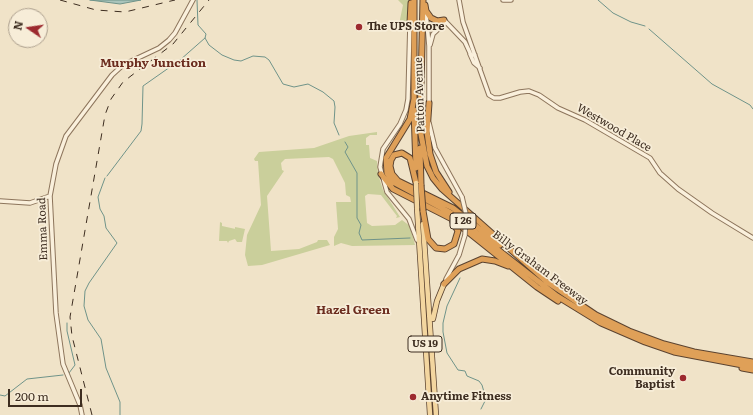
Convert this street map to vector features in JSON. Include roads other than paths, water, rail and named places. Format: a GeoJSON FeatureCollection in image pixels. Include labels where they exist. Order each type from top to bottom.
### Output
{"type":"FeatureCollection","features":[{"type":"Feature","properties":{"kind":"highway"},"geometry":{"type":"LineString","coordinates":[[410,23],[413,0]]}},
{"type":"Feature","properties":{"kind":"highway","name":"Billy Graham Freeway"},"geometry":{"type":"LineString","coordinates":[[413,0],[414,99],[410,119],[387,155],[386,169],[390,179],[400,187],[451,213],[557,296],[602,323],[653,345],[753,366]]}},
{"type":"Feature","properties":{"kind":"highway"},"geometry":{"type":"LineString","coordinates":[[423,0],[426,11],[434,20],[445,21]]}},
{"type":"Feature","properties":{"kind":"highway","name":"Billy Graham Freeway"},"geometry":{"type":"LineString","coordinates":[[423,0],[420,129],[424,156],[430,172],[437,184],[514,254],[560,293],[606,320],[664,344],[714,358],[753,361]]}},
{"type":"Feature","properties":{"kind":"highway","name":"Patton Avenue"},"geometry":{"type":"LineString","coordinates":[[414,99],[420,209]]}},
{"type":"Feature","properties":{"kind":"highway"},"geometry":{"type":"LineString","coordinates":[[429,103],[427,132],[430,154],[438,176],[454,200]]}},
{"type":"Feature","properties":{"kind":"highway","name":"Patton Avenue"},"geometry":{"type":"LineString","coordinates":[[419,184],[420,129]]}},
{"type":"Feature","properties":{"kind":"highway"},"geometry":{"type":"LineString","coordinates":[[419,184],[410,158],[402,153],[394,155],[390,166],[392,174],[398,181],[452,208],[510,254],[514,254]]}},
{"type":"Feature","properties":{"kind":"highway"},"geometry":{"type":"LineString","coordinates":[[381,174],[393,189],[452,219],[522,275],[572,310],[595,322],[602,323]]}},
{"type":"Feature","properties":{"kind":"highway"},"geometry":{"type":"LineString","coordinates":[[420,209],[429,242],[436,248],[445,249],[454,244],[458,231],[454,223],[441,213]]}},
{"type":"Feature","properties":{"kind":"highway"},"geometry":{"type":"LineString","coordinates":[[444,284],[458,269],[482,259],[501,263],[522,275]]}},
{"type":"Feature","properties":{"kind":"highway"},"geometry":{"type":"LineString","coordinates":[[714,358],[716,362],[753,370]]}},
{"type":"Feature","properties":{"kind":"main road","name":"Patton Avenue"},"geometry":{"type":"LineString","coordinates":[[420,209],[419,248],[430,415]]}},
{"type":"Feature","properties":{"kind":"main road","name":"Patton Avenue"},"geometry":{"type":"LineString","coordinates":[[420,209],[431,331],[436,415]]}},
{"type":"Feature","properties":{"kind":"main road","name":"Patton Avenue"},"geometry":{"type":"LineString","coordinates":[[431,331],[435,308],[444,284]]}},
{"type":"Feature","properties":{"kind":"street","name":"Emma Road"},"geometry":{"type":"LineString","coordinates":[[82,415],[80,405],[64,370],[56,305],[50,196],[59,152],[71,128],[115,71],[127,62],[159,48],[169,40],[175,33],[193,0]]}},
{"type":"Feature","properties":{"kind":"street"},"geometry":{"type":"LineString","coordinates":[[459,0],[463,22],[480,68]]}},
{"type":"Feature","properties":{"kind":"street"},"geometry":{"type":"LineString","coordinates":[[503,0],[510,0]]}},
{"type":"Feature","properties":{"kind":"street","name":"Patton Avenue"},"geometry":{"type":"LineString","coordinates":[[426,11],[429,52],[430,132],[433,142],[462,197],[466,217],[465,235],[459,255],[444,284]]}},
{"type":"Feature","properties":{"kind":"street"},"geometry":{"type":"LineString","coordinates":[[429,52],[433,34],[445,21],[465,42],[474,63],[480,68]]}},
{"type":"Feature","properties":{"kind":"street","name":"Patton Avenue"},"geometry":{"type":"LineString","coordinates":[[410,23],[408,99],[406,110],[400,124],[381,153],[380,161],[381,174],[387,192],[413,226],[419,248]]}},
{"type":"Feature","properties":{"kind":"street"},"geometry":{"type":"LineString","coordinates":[[441,27],[453,30]]}},
{"type":"Feature","properties":{"kind":"street"},"geometry":{"type":"LineString","coordinates":[[470,54],[475,55]]}},
{"type":"Feature","properties":{"kind":"street","name":"Westwood Place"},"geometry":{"type":"LineString","coordinates":[[480,68],[490,95],[494,98],[530,91],[539,95],[558,108],[585,120],[650,158],[660,173],[678,189],[712,213],[753,238]]}},
{"type":"Feature","properties":{"kind":"street"},"geometry":{"type":"LineString","coordinates":[[0,201],[30,203],[50,196]]}},
{"type":"Feature","properties":{"kind":"water"},"geometry":{"type":"Polygon","coordinates":[[[90,0],[141,0],[120,4],[90,0]]]}},
{"type":"Feature","properties":{"kind":"waterway"},"geometry":{"type":"LineString","coordinates":[[197,0],[198,25],[206,34],[205,38],[209,45],[222,55],[234,60],[241,61],[253,56],[265,57],[269,60],[283,84],[294,87],[308,84],[323,92],[334,101],[334,123],[339,135]]}},
{"type":"Feature","properties":{"kind":"waterway"},"geometry":{"type":"LineString","coordinates":[[598,0],[613,13],[631,22],[645,26]]}},
{"type":"Feature","properties":{"kind":"waterway"},"geometry":{"type":"LineString","coordinates":[[649,29],[712,84],[750,105],[753,109]]}},
{"type":"Feature","properties":{"kind":"waterway"},"geometry":{"type":"LineString","coordinates":[[107,176],[141,131],[143,86],[180,60],[205,38]]}},
{"type":"Feature","properties":{"kind":"waterway"},"geometry":{"type":"LineString","coordinates":[[345,142],[348,147],[345,152],[357,173],[357,218],[361,225],[359,233],[362,240],[410,238]]}},
{"type":"Feature","properties":{"kind":"waterway"},"geometry":{"type":"LineString","coordinates":[[105,178],[98,197],[100,209],[104,216],[106,228],[117,243],[89,283],[85,291],[84,306],[88,320],[101,339],[106,368],[120,402],[120,415]]}},
{"type":"Feature","properties":{"kind":"waterway"},"geometry":{"type":"LineString","coordinates":[[460,278],[447,306],[443,323],[443,332],[447,353],[458,370],[465,371],[467,376],[479,381],[482,385],[486,399],[481,409]]}},
{"type":"Feature","properties":{"kind":"waterway"},"geometry":{"type":"LineString","coordinates":[[67,323],[67,331],[75,365],[69,373]]}},
{"type":"Feature","properties":{"kind":"waterway"},"geometry":{"type":"LineString","coordinates":[[0,395],[5,396],[27,379],[63,375]]}},
{"type":"Feature","properties":{"kind":"railway"},"geometry":{"type":"LineString","coordinates":[[60,0],[96,10],[125,12],[175,0]]}},
{"type":"Feature","properties":{"kind":"railway"},"geometry":{"type":"LineString","coordinates":[[92,415],[72,336],[70,317],[105,115],[111,99],[123,82],[173,44],[209,0]]}},
{"type":"Feature","properties":{"kind":"place","name":"The UPS Store"},"geometry":{"type":"Point","coordinates":[359,27]}},
{"type":"Feature","properties":{"kind":"place","name":"Community Baptist"},"geometry":{"type":"Point","coordinates":[683,378]}},
{"type":"Feature","properties":{"kind":"place","name":"Anytime Fitness"},"geometry":{"type":"Point","coordinates":[413,397]}},
{"type":"Feature","properties":{"kind":"district","name":"Murphy Junction"},"geometry":{"type":"Point","coordinates":[153,63]}},
{"type":"Feature","properties":{"kind":"district","name":"Hazel Green"},"geometry":{"type":"Point","coordinates":[353,310]}}]}
